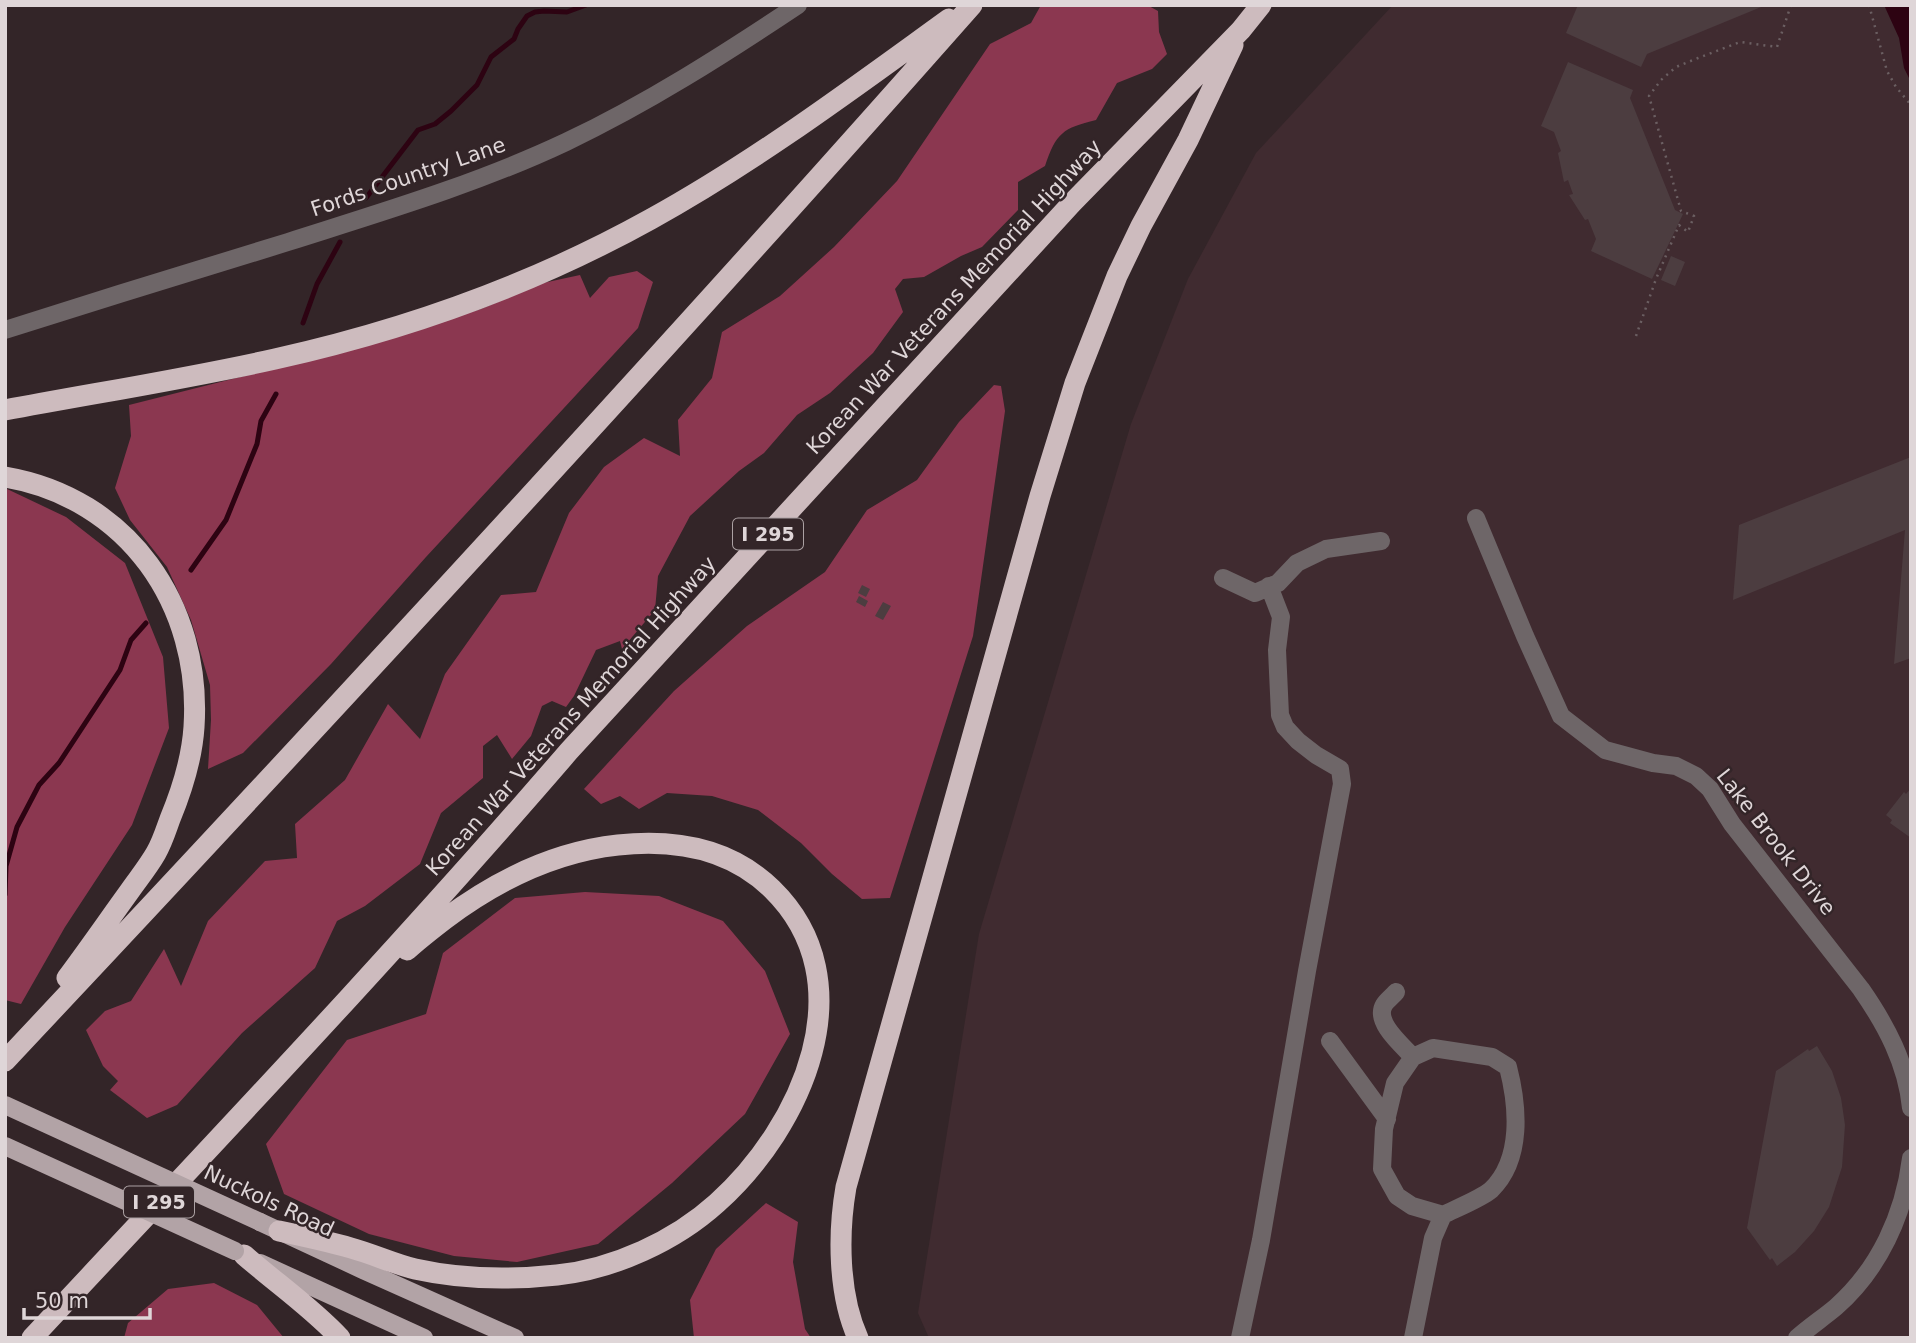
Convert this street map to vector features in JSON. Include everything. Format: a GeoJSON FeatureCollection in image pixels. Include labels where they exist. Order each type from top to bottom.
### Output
{"type":"FeatureCollection","features":[{"type":"Feature","properties":{"kind":"highway"},"geometry":{"type":"LineString","coordinates":[[5,410],[278,359],[383,331],[501,289],[593,249],[716,182],[763,153],[970,5]]}},
{"type":"Feature","properties":{"kind":"highway"},"geometry":{"type":"LineString","coordinates":[[7,1059],[253,796],[770,233],[970,5]]}},
{"type":"Feature","properties":{"kind":"highway","name":"Korean War Veterans Memorial Highway"},"geometry":{"type":"LineString","coordinates":[[34,1336],[282,1070],[493,839],[569,751],[1063,213],[1241,30],[1261,5]]}},
{"type":"Feature","properties":{"kind":"highway"},"geometry":{"type":"LineString","coordinates":[[858,1338],[850,1321],[846,1301],[841,1246],[846,1187],[1040,496],[1075,383],[1117,276],[1188,141],[1241,30]]}},
{"type":"Feature","properties":{"kind":"highway"},"geometry":{"type":"LineString","coordinates":[[5,477],[55,491],[83,505],[126,537],[161,581],[174,604],[184,631],[194,687],[193,736],[184,782],[157,852],[7,1059]]}},
{"type":"Feature","properties":{"kind":"highway"},"geometry":{"type":"LineString","coordinates":[[269,1226],[415,1269],[462,1276],[556,1275],[618,1260],[651,1248],[690,1224],[717,1203],[744,1177],[783,1122],[811,1060],[819,1016],[818,982],[813,954],[792,912],[764,881],[747,868],[722,855],[680,844],[639,842],[600,847],[554,858],[506,879],[475,897],[416,941],[282,1070]]}},
{"type":"Feature","properties":{"kind":"highway"},"geometry":{"type":"LineString","coordinates":[[239,1253],[321,1318],[341,1338]]}},
{"type":"Feature","properties":{"kind":"main road","name":"Nuckols Road"},"geometry":{"type":"LineString","coordinates":[[5,1105],[515,1338]]}},
{"type":"Feature","properties":{"kind":"main road"},"geometry":{"type":"LineString","coordinates":[[5,1146],[424,1338]]}},
{"type":"Feature","properties":{"kind":"street","name":"Fords Country Lane"},"geometry":{"type":"LineString","coordinates":[[5,330],[401,206],[494,173],[566,142],[625,112],[690,75],[798,5]]}},
{"type":"Feature","properties":{"kind":"street","name":"Lake Brook Drive"},"geometry":{"type":"LineString","coordinates":[[1476,517],[1561,716],[1605,750],[1653,763],[1676,766],[1696,776],[1710,789],[1732,824],[1880,1016],[1898,1052],[1911,1108]]}},
{"type":"Feature","properties":{"kind":"street"},"geometry":{"type":"LineString","coordinates":[[1223,578],[1255,593],[1278,583],[1297,563],[1326,549],[1381,541]]}},
{"type":"Feature","properties":{"kind":"street"},"geometry":{"type":"LineString","coordinates":[[1240,1338],[1261,1240],[1342,784],[1340,769],[1298,741],[1285,727],[1280,715],[1277,650],[1281,617],[1269,586]]}},
{"type":"Feature","properties":{"kind":"street"},"geometry":{"type":"LineString","coordinates":[[1396,992],[1384,1005],[1381,1015],[1386,1028],[1413,1057]]}},
{"type":"Feature","properties":{"kind":"street"},"geometry":{"type":"LineString","coordinates":[[1329,1041],[1387,1119]]}},
{"type":"Feature","properties":{"kind":"street"},"geometry":{"type":"LineString","coordinates":[[1413,1338],[1433,1238],[1443,1215],[1490,1191],[1507,1168],[1516,1134],[1514,1093],[1508,1067],[1492,1057],[1433,1048],[1413,1057],[1395,1083],[1384,1129],[1382,1169],[1397,1196],[1412,1206],[1443,1215]]}},
{"type":"Feature","properties":{"kind":"street"},"geometry":{"type":"LineString","coordinates":[[1797,1338],[1837,1306],[1872,1266],[1902,1205],[1911,1158]]}},
{"type":"Feature","properties":{"kind":"path"},"geometry":{"type":"LineString","coordinates":[[1636,336],[1679,225],[1688,232],[1694,216],[1681,211],[1649,96],[1661,80],[1676,67],[1698,58],[1740,42],[1777,47],[1791,5]]}},
{"type":"Feature","properties":{"kind":"path"},"geometry":{"type":"LineString","coordinates":[[1869,5],[1887,71],[1911,105]]}},
{"type":"Feature","properties":{"kind":"shaded area"},"geometry":{"type":"Polygon","coordinates":[[[1041,5],[1147,5],[1158,11],[1159,32],[1167,54],[1152,69],[1117,83],[1096,120],[1068,129],[1057,139],[1045,166],[1018,182],[1018,210],[982,247],[924,277],[903,279],[895,289],[903,312],[873,353],[830,393],[797,415],[764,453],[739,471],[690,516],[658,576],[655,610],[622,649],[620,641],[596,650],[566,707],[552,701],[542,706],[531,736],[512,759],[497,735],[483,746],[483,778],[441,813],[420,864],[365,906],[337,921],[315,968],[242,1033],[177,1105],[147,1118],[110,1090],[118,1081],[103,1066],[86,1030],[105,1011],[131,1001],[164,949],[181,986],[208,921],[265,861],[297,858],[295,824],[345,780],[388,704],[420,739],[445,674],[501,595],[536,592],[569,513],[604,467],[644,438],[680,456],[678,420],[712,378],[722,332],[780,296],[834,247],[897,181],[990,44],[1031,23],[1041,5]]]}},
{"type":"Feature","properties":{"kind":"shaded area"},"geometry":{"type":"Polygon","coordinates":[[[1393,5],[1911,5],[1911,1338],[929,1338],[918,1313],[979,934],[1131,424],[1188,279],[1256,153],[1393,5]]]}},
{"type":"Feature","properties":{"kind":"shaded area"},"geometry":{"type":"Polygon","coordinates":[[[1884,5],[1911,5],[1911,82],[1904,68],[1899,38],[1884,5]]]}},
{"type":"Feature","properties":{"kind":"shaded area"},"geometry":{"type":"Polygon","coordinates":[[[637,271],[653,282],[638,328],[331,664],[243,753],[208,769],[210,685],[191,620],[167,567],[130,520],[115,488],[131,436],[129,405],[328,355],[481,309],[543,283],[580,275],[590,298],[609,277],[637,271]]]}},
{"type":"Feature","properties":{"kind":"shaded area"},"geometry":{"type":"Polygon","coordinates":[[[994,385],[1001,386],[1005,411],[973,636],[890,898],[862,899],[801,843],[758,810],[712,796],[667,793],[639,809],[620,796],[601,804],[584,789],[674,691],[747,626],[825,572],[867,510],[917,480],[959,422],[994,385]]]}},
{"type":"Feature","properties":{"kind":"shaded area"},"geometry":{"type":"Polygon","coordinates":[[[5,488],[66,517],[125,563],[163,657],[169,728],[132,825],[65,927],[21,1004],[5,1000],[5,488]]]}},
{"type":"Feature","properties":{"kind":"shaded area"},"geometry":{"type":"Polygon","coordinates":[[[585,892],[659,896],[723,921],[765,971],[790,1034],[745,1114],[672,1183],[598,1244],[517,1262],[454,1256],[369,1234],[284,1194],[266,1144],[347,1040],[426,1014],[443,953],[515,898],[585,892]]]}},
{"type":"Feature","properties":{"kind":"shaded area"},"geometry":{"type":"Polygon","coordinates":[[[766,1203],[798,1222],[793,1262],[805,1329],[811,1338],[694,1338],[690,1300],[716,1249],[766,1203]]]}},
{"type":"Feature","properties":{"kind":"shaded area"},"geometry":{"type":"Polygon","coordinates":[[[214,1283],[257,1305],[284,1338],[124,1338],[128,1323],[168,1289],[214,1283]]]}},
{"type":"Feature","properties":{"kind":"building"},"geometry":{"type":"Polygon","coordinates":[[[1578,5],[1766,5],[1647,54],[1641,67],[1566,33],[1578,5]]]}},
{"type":"Feature","properties":{"kind":"building"},"geometry":{"type":"Polygon","coordinates":[[[1568,62],[1633,90],[1630,98],[1675,210],[1683,214],[1652,279],[1591,251],[1596,239],[1588,219],[1585,220],[1569,195],[1573,194],[1568,180],[1564,182],[1558,153],[1561,151],[1554,132],[1541,126],[1568,62]]]}},
{"type":"Feature","properties":{"kind":"building"},"geometry":{"type":"Polygon","coordinates":[[[1671,256],[1685,262],[1675,286],[1661,280],[1671,256]]]}},
{"type":"Feature","properties":{"kind":"building"},"geometry":{"type":"Polygon","coordinates":[[[1911,457],[1911,658],[1894,664],[1905,530],[1733,600],[1739,525],[1911,457]]]}},
{"type":"Feature","properties":{"kind":"building"},"geometry":{"type":"Polygon","coordinates":[[[862,585],[870,589],[866,597],[858,593],[862,585]]]}},
{"type":"Feature","properties":{"kind":"building"},"geometry":{"type":"Polygon","coordinates":[[[859,596],[868,601],[865,607],[856,602],[859,596]]]}},
{"type":"Feature","properties":{"kind":"building"},"geometry":{"type":"Polygon","coordinates":[[[883,602],[891,606],[883,620],[875,616],[883,602]]]}},
{"type":"Feature","properties":{"kind":"building"},"geometry":{"type":"Polygon","coordinates":[[[1911,788],[1911,838],[1890,823],[1892,820],[1886,815],[1904,792],[1906,794],[1911,788]]]}},
{"type":"Feature","properties":{"kind":"building"},"geometry":{"type":"Polygon","coordinates":[[[1817,1046],[1832,1071],[1841,1098],[1845,1125],[1842,1167],[1829,1207],[1814,1231],[1795,1252],[1777,1266],[1747,1228],[1776,1071],[1808,1049],[1809,1051],[1817,1046]]]}},
{"type":"Feature","properties":{"kind":"waterway"},"geometry":{"type":"LineString","coordinates":[[366,198],[418,130],[435,124],[477,85],[491,57],[514,39],[527,16],[544,11],[567,12],[586,5]]}},
{"type":"Feature","properties":{"kind":"waterway"},"geometry":{"type":"LineString","coordinates":[[303,323],[317,284],[340,242]]}},
{"type":"Feature","properties":{"kind":"waterway"},"geometry":{"type":"LineString","coordinates":[[191,570],[226,520],[257,444],[261,421],[276,394]]}},
{"type":"Feature","properties":{"kind":"waterway"},"geometry":{"type":"LineString","coordinates":[[5,895],[6,866],[17,827],[39,785],[59,763],[120,670],[131,640],[146,623]]}}]}
